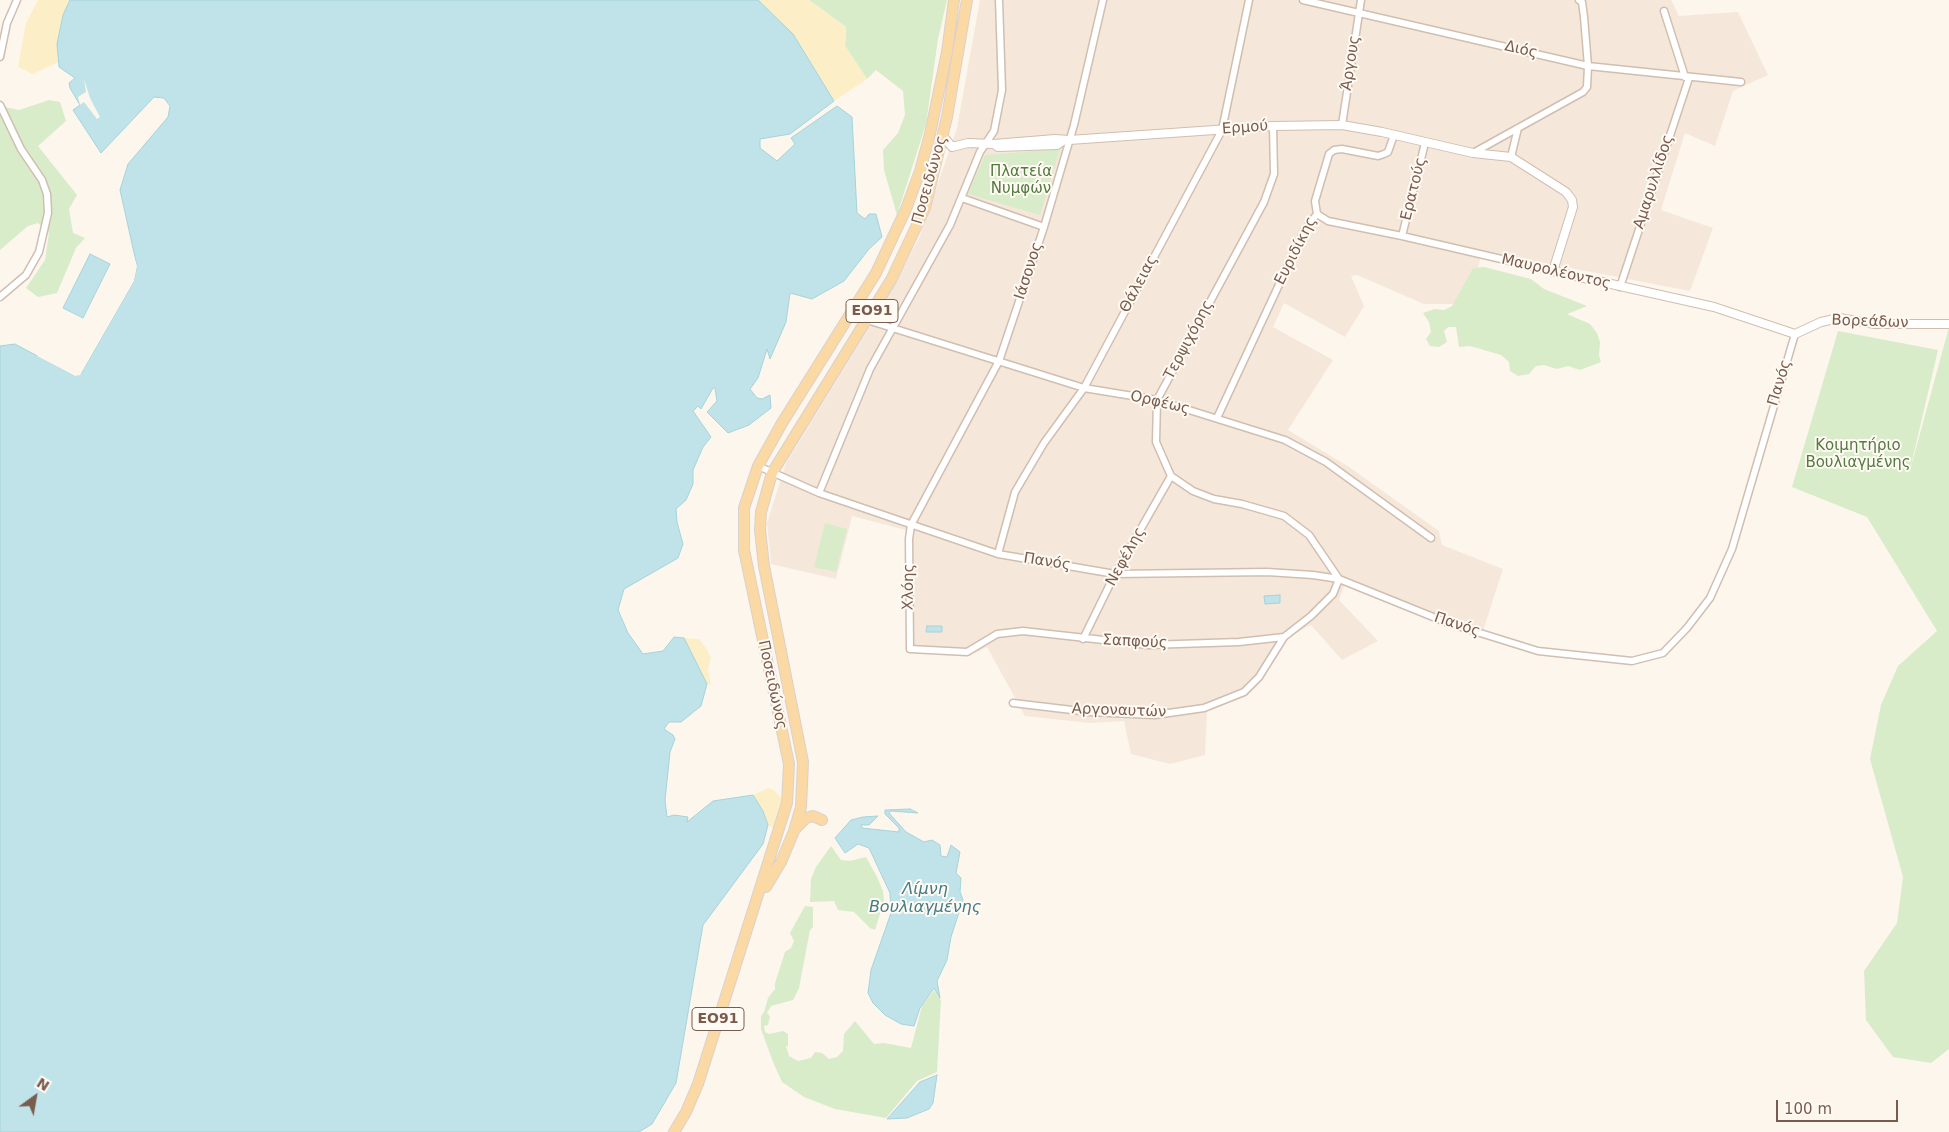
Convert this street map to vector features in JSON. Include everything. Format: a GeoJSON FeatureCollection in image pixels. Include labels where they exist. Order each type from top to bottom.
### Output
{"type":"FeatureCollection","features":[{"type":"Feature","properties":{"kind":"main road","name":"Ποσειδώνος"},"geometry":{"type":"LineString","coordinates":[[674,1132],[686,1112],[698,1084],[782,820],[788,787],[787,755],[744,550],[744,508],[758,466],[883,259],[910,199],[930,134],[947,52],[954,0]]}},
{"type":"Feature","properties":{"kind":"main road","name":"Ποσειδώνος"},"geometry":{"type":"LineString","coordinates":[[756,903],[781,862],[794,831],[802,791],[801,752],[761,547],[760,512],[772,473],[902,259],[925,208],[943,136],[967,0]]}},
{"type":"Feature","properties":{"kind":"main road"},"geometry":{"type":"LineString","coordinates":[[788,787],[802,791]]}},
{"type":"Feature","properties":{"kind":"main road"},"geometry":{"type":"LineString","coordinates":[[794,831],[806,818],[813,816],[822,820]]}},
{"type":"Feature","properties":{"kind":"street"},"geometry":{"type":"LineString","coordinates":[[0,57],[7,23],[16,0]]}},
{"type":"Feature","properties":{"kind":"street"},"geometry":{"type":"LineString","coordinates":[[818,493],[870,369],[935,253],[962,198],[984,144],[994,132],[999,116],[1002,90],[999,0]]}},
{"type":"Feature","properties":{"kind":"street","name":"Ιάσονος"},"geometry":{"type":"LineString","coordinates":[[912,525],[999,361],[1044,227],[1103,0]]}},
{"type":"Feature","properties":{"kind":"street","name":"Θάλειας"},"geometry":{"type":"LineString","coordinates":[[998,554],[1015,492],[1044,443],[1084,388],[1222,130],[1249,0]]}},
{"type":"Feature","properties":{"kind":"street","name":"Διός"},"geometry":{"type":"LineString","coordinates":[[1303,0],[1588,66],[1741,82]]}},
{"type":"Feature","properties":{"kind":"street","name":"Άργους"},"geometry":{"type":"LineString","coordinates":[[1342,125],[1361,0]]}},
{"type":"Feature","properties":{"kind":"street"},"geometry":{"type":"LineString","coordinates":[[1473,153],[1583,92],[1587,87],[1588,66],[1582,2],[1579,0]]}},
{"type":"Feature","properties":{"kind":"street"},"geometry":{"type":"LineString","coordinates":[[1664,11],[1687,77]]}},
{"type":"Feature","properties":{"kind":"street","name":"Αμαρυλλίδος"},"geometry":{"type":"LineString","coordinates":[[1620,287],[1687,77]]}},
{"type":"Feature","properties":{"kind":"street"},"geometry":{"type":"LineString","coordinates":[[0,105],[21,148],[42,180],[47,194],[48,213],[38,252],[26,275],[0,297]]}},
{"type":"Feature","properties":{"kind":"street","name":"Ερμού"},"geometry":{"type":"LineString","coordinates":[[930,134],[943,136],[963,145],[968,143],[994,144],[1054,139],[1066,141],[1273,126],[1342,125],[1473,153],[1511,157]]}},
{"type":"Feature","properties":{"kind":"street","name":"Τερψιχόρης"},"geometry":{"type":"LineString","coordinates":[[1171,476],[1156,442],[1155,418],[1157,400],[1264,202],[1274,174],[1273,126]]}},
{"type":"Feature","properties":{"kind":"street"},"geometry":{"type":"LineString","coordinates":[[1518,128],[1511,157],[1566,192],[1572,200],[1573,207],[1553,271]]}},
{"type":"Feature","properties":{"kind":"street","name":"Ευριδίκης"},"geometry":{"type":"LineString","coordinates":[[1217,418],[1304,231],[1317,214],[1315,200],[1329,154],[1334,150],[1342,149],[1378,156],[1388,152],[1394,135]]}},
{"type":"Feature","properties":{"kind":"street","name":"Ερατούς"},"geometry":{"type":"LineString","coordinates":[[1402,236],[1426,143]]}},
{"type":"Feature","properties":{"kind":"street"},"geometry":{"type":"LineString","coordinates":[[962,198],[1044,227]]}},
{"type":"Feature","properties":{"kind":"street","name":"Μαυρολέοντος"},"geometry":{"type":"LineString","coordinates":[[1317,214],[1328,221],[1708,305],[1795,334]]}},
{"type":"Feature","properties":{"kind":"street","name":"Βορεάδων"},"geometry":{"type":"LineString","coordinates":[[1795,334],[1821,322],[1840,318],[1874,324],[1949,324]]}},
{"type":"Feature","properties":{"kind":"street","name":"Ορφέως"},"geometry":{"type":"LineString","coordinates":[[866,320],[1084,388],[1157,400],[1285,440],[1305,449],[1431,538]]}},
{"type":"Feature","properties":{"kind":"street","name":"Πανός"},"geometry":{"type":"LineString","coordinates":[[912,525],[998,554],[1115,574],[1267,572],[1313,575],[1339,580],[1448,623],[1538,651],[1632,661],[1663,653],[1687,628],[1710,598],[1732,550],[1795,334]]}},
{"type":"Feature","properties":{"kind":"street"},"geometry":{"type":"LineString","coordinates":[[758,466],[818,493],[912,525]]}},
{"type":"Feature","properties":{"kind":"street"},"geometry":{"type":"LineString","coordinates":[[1171,476],[1193,492],[1284,516],[1309,534],[1339,580],[1333,594],[1311,616],[1284,637]]}},
{"type":"Feature","properties":{"kind":"street","name":"Νεφέλης"},"geometry":{"type":"LineString","coordinates":[[1083,639],[1115,574],[1171,476]]}},
{"type":"Feature","properties":{"kind":"street","name":"Χλόης"},"geometry":{"type":"LineString","coordinates":[[910,649],[909,539],[912,525]]}},
{"type":"Feature","properties":{"kind":"street","name":"Σαπφούς"},"geometry":{"type":"LineString","coordinates":[[910,649],[967,652],[997,634],[1023,631],[1148,645],[1240,642],[1284,637]]}},
{"type":"Feature","properties":{"kind":"street","name":"Αργοναυτών"},"geometry":{"type":"LineString","coordinates":[[1013,703],[1089,712],[1155,715],[1204,708],[1244,692],[1259,676],[1284,637]]}},
{"type":"Feature","properties":{"kind":"shaded area"},"geometry":{"type":"Polygon","coordinates":[[[980,0],[1671,0],[1679,16],[1738,12],[1768,75],[1733,91],[1715,146],[1685,133],[1661,210],[1713,228],[1690,291],[1482,251],[1470,304],[1424,304],[1357,275],[1351,276],[1364,306],[1345,337],[1284,303],[1273,327],[1333,360],[1288,430],[1349,467],[1439,531],[1442,545],[1503,569],[1481,637],[1436,622],[1345,583],[1339,600],[1378,641],[1342,660],[1311,625],[1287,638],[1261,682],[1247,696],[1207,711],[1205,755],[1170,764],[1131,754],[1124,721],[1090,723],[1025,716],[987,647],[969,656],[910,651],[906,530],[852,516],[836,579],[771,564],[767,523],[786,463],[880,310],[919,238],[957,128],[980,0]]]}},
{"type":"Feature","properties":{"kind":"green space"},"geometry":{"type":"Polygon","coordinates":[[[809,0],[947,0],[938,39],[926,124],[897,215],[884,170],[883,150],[898,133],[905,115],[903,91],[876,70],[867,79],[845,46],[846,27],[809,0]]]}},
{"type":"Feature","properties":{"kind":"green space"},"geometry":{"type":"Polygon","coordinates":[[[49,100],[60,102],[66,121],[38,146],[77,195],[69,209],[73,233],[85,238],[76,248],[57,293],[38,297],[26,288],[45,260],[49,233],[38,223],[28,226],[0,250],[0,106],[19,110],[49,100]]]}},
{"type":"Feature","properties":{"kind":"green space","name":"Πλατεία Νυμφών"},"geometry":{"type":"Polygon","coordinates":[[[1060,149],[1040,215],[968,194],[985,155],[1060,149]]]}},
{"type":"Feature","properties":{"kind":"green space"},"geometry":{"type":"Polygon","coordinates":[[[1484,267],[1531,279],[1544,289],[1587,306],[1567,314],[1590,324],[1597,333],[1600,342],[1599,355],[1601,362],[1580,370],[1568,366],[1557,369],[1544,365],[1536,366],[1529,374],[1518,376],[1510,371],[1509,362],[1501,355],[1470,346],[1459,347],[1456,327],[1448,327],[1444,331],[1447,342],[1439,347],[1430,346],[1426,339],[1431,332],[1429,322],[1423,313],[1435,309],[1444,310],[1452,306],[1473,268],[1484,267]]]}},
{"type":"Feature","properties":{"kind":"green space","name":"Κοιμητήριο Βουλιαγμένης"},"geometry":{"type":"Polygon","coordinates":[[[1949,327],[1949,1049],[1931,1063],[1893,1057],[1866,1020],[1864,971],[1897,923],[1903,877],[1870,759],[1881,705],[1898,666],[1937,631],[1867,517],[1792,487],[1838,331],[1938,350],[1909,474],[1949,327]]]}},
{"type":"Feature","properties":{"kind":"green space"},"geometry":{"type":"Polygon","coordinates":[[[825,523],[847,529],[836,572],[814,567],[825,523]]]}},
{"type":"Feature","properties":{"kind":"green space"},"geometry":{"type":"Polygon","coordinates":[[[831,846],[841,860],[850,861],[866,857],[877,877],[883,891],[884,901],[875,930],[870,928],[854,912],[838,910],[834,901],[810,902],[811,879],[816,867],[831,846]]]}},
{"type":"Feature","properties":{"kind":"green space"},"geometry":{"type":"Polygon","coordinates":[[[805,906],[813,907],[813,927],[810,930],[799,988],[793,1000],[771,1006],[767,1013],[770,1016],[768,1025],[764,1026],[765,1032],[769,1034],[783,1031],[788,1034],[788,1046],[786,1046],[789,1056],[798,1061],[811,1058],[815,1052],[822,1053],[829,1059],[837,1057],[843,1051],[844,1034],[855,1021],[874,1044],[884,1043],[911,1048],[922,1006],[934,990],[941,1000],[937,1072],[917,1081],[886,1118],[835,1109],[804,1097],[782,1082],[773,1062],[761,1029],[761,1016],[768,998],[775,989],[775,983],[785,952],[791,948],[794,941],[790,933],[805,906]]]}},
{"type":"Feature","properties":{"kind":"sand"},"geometry":{"type":"Polygon","coordinates":[[[38,0],[70,0],[63,15],[57,44],[58,62],[33,74],[18,67],[26,23],[38,0]]]}},
{"type":"Feature","properties":{"kind":"sand"},"geometry":{"type":"Polygon","coordinates":[[[758,0],[809,0],[846,27],[845,46],[867,79],[834,101],[793,34],[758,0]]]}},
{"type":"Feature","properties":{"kind":"sand"},"geometry":{"type":"Polygon","coordinates":[[[684,638],[699,639],[706,648],[711,658],[708,670],[711,685],[707,684],[684,638]]]}},
{"type":"Feature","properties":{"kind":"sand"},"geometry":{"type":"Polygon","coordinates":[[[768,788],[774,790],[781,798],[781,807],[774,828],[768,825],[763,811],[753,795],[768,788]]]}},
{"type":"Feature","properties":{"kind":"water"},"geometry":{"type":"Polygon","coordinates":[[[70,0],[758,0],[793,34],[834,101],[790,134],[760,139],[760,148],[777,161],[795,144],[791,138],[837,106],[852,117],[857,213],[865,219],[869,214],[876,214],[882,237],[869,249],[844,281],[812,299],[790,293],[786,322],[770,359],[767,349],[758,378],[750,389],[757,398],[762,399],[770,395],[771,408],[749,425],[728,433],[707,412],[717,401],[715,388],[713,388],[701,409],[698,406],[693,411],[711,437],[703,447],[693,470],[693,484],[686,500],[676,509],[677,522],[683,544],[678,558],[624,589],[618,610],[628,633],[643,654],[663,651],[674,637],[684,638],[707,684],[701,706],[681,722],[669,722],[664,729],[673,735],[675,739],[670,752],[665,800],[667,817],[674,815],[688,817],[687,822],[713,801],[753,795],[763,811],[768,825],[763,844],[703,925],[676,1083],[652,1124],[639,1132],[0,1132],[0,346],[15,344],[75,376],[82,372],[134,281],[137,266],[120,190],[128,164],[168,117],[170,106],[164,98],[154,97],[101,153],[73,110],[80,105],[69,83],[75,78],[59,67],[57,44],[63,15],[70,0]]]}},
{"type":"Feature","properties":{"kind":"water"},"geometry":{"type":"Polygon","coordinates":[[[90,254],[110,264],[83,318],[63,308],[90,254]]]}},
{"type":"Feature","properties":{"kind":"water"},"geometry":{"type":"Polygon","coordinates":[[[1280,595],[1280,603],[1265,604],[1264,596],[1280,595]]]}},
{"type":"Feature","properties":{"kind":"water"},"geometry":{"type":"Polygon","coordinates":[[[927,626],[942,626],[942,632],[926,632],[927,626]]]}},
{"type":"Feature","properties":{"kind":"water","name":"Λίμνη Βουλιαγμένης"},"geometry":{"type":"Polygon","coordinates":[[[910,809],[918,813],[891,811],[889,813],[906,832],[924,842],[932,840],[940,845],[941,856],[947,857],[951,845],[960,852],[956,873],[961,878],[960,892],[963,900],[951,937],[947,960],[937,981],[940,998],[934,988],[920,1008],[914,1026],[901,1024],[885,1015],[873,1003],[868,993],[871,970],[891,913],[890,893],[869,848],[858,844],[845,853],[835,838],[851,820],[863,817],[878,816],[869,825],[861,825],[862,828],[899,832],[899,828],[885,814],[885,810],[910,809]]]}},
{"type":"Feature","properties":{"kind":"water"},"geometry":{"type":"Polygon","coordinates":[[[937,1075],[933,1103],[929,1109],[907,1118],[887,1119],[920,1082],[937,1075]]]}},
{"type":"Feature","properties":{"kind":"pier"},"geometry":{"type":"Polygon","coordinates":[[[84,79],[90,98],[100,117],[97,119],[84,102],[80,105],[78,97],[86,92],[84,79]]]}},
{"type":"Feature","properties":{"kind":"pier"},"geometry":{"type":"Polygon","coordinates":[[[134,256],[137,266],[134,281],[80,375],[75,376],[37,356],[38,354],[76,374],[78,373],[132,280],[134,266],[132,257],[134,256]]]}}]}
